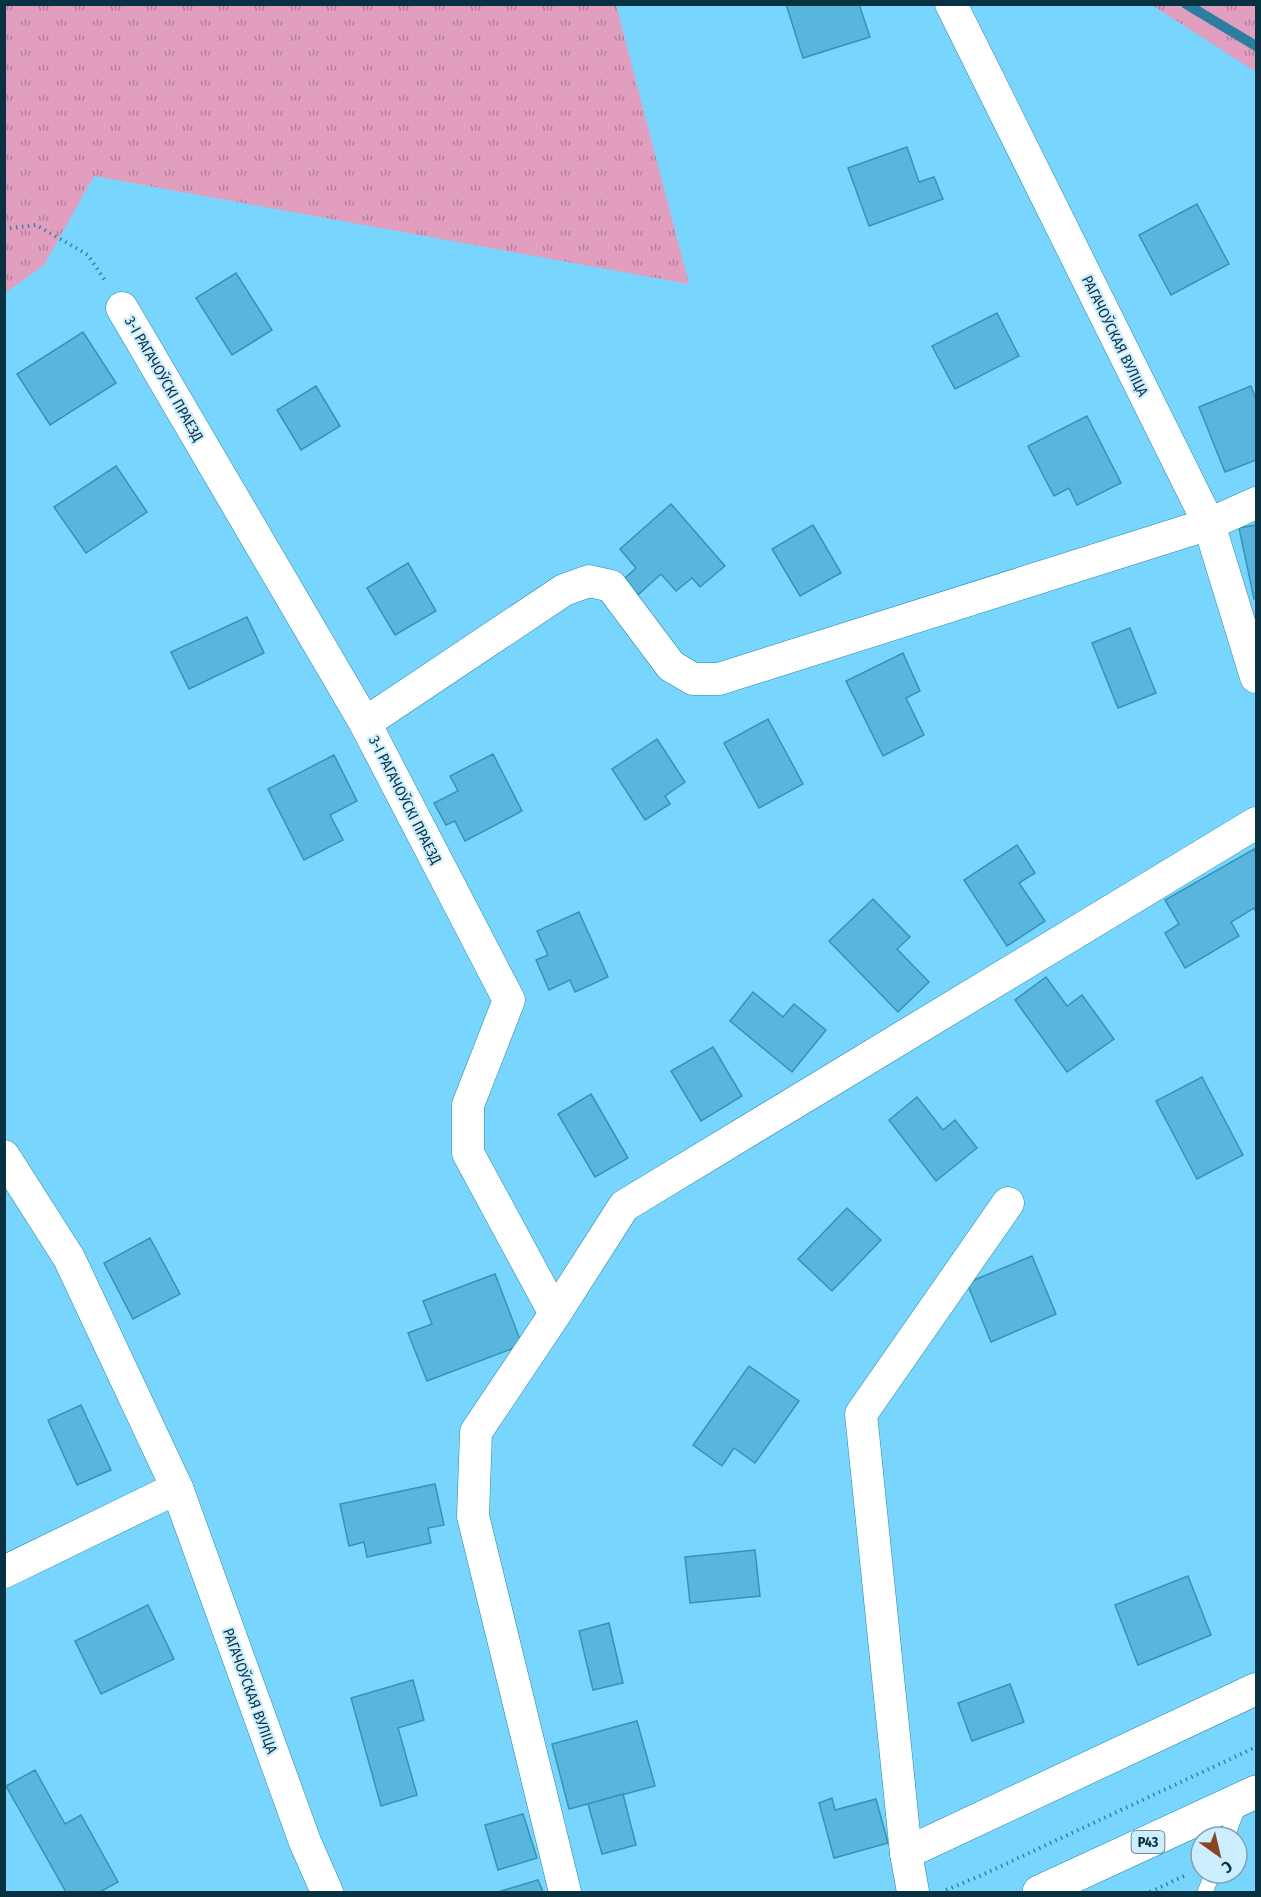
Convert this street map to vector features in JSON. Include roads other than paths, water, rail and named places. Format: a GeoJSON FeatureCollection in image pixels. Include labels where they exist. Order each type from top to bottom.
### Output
{"type":"FeatureCollection","features":[{"type":"Feature","properties":{"kind":"main road","name":"Р43"},"geometry":{"type":"LineString","coordinates":[[1039,1893],[1249,1796]]}},
{"type":"Feature","properties":{"kind":"street","name":"РАГАЧОЎСКАЯ ВУЛІЦА"},"geometry":{"type":"LineString","coordinates":[[951,4],[1209,524],[1257,677]]}},
{"type":"Feature","properties":{"kind":"street","name":"3-І РАГАЧОЎСКІ ПРАЕЗД"},"geometry":{"type":"LineString","coordinates":[[122,308],[365,723],[509,1000],[468,1105],[468,1153],[555,1314]]}},
{"type":"Feature","properties":{"kind":"street"},"geometry":{"type":"LineString","coordinates":[[365,723],[564,590],[589,580],[611,586],[671,666],[693,679],[719,679],[1209,524],[1257,503]]}},
{"type":"Feature","properties":{"kind":"street"},"geometry":{"type":"LineString","coordinates":[[565,1893],[473,1516],[476,1432],[624,1206],[1257,823]]}},
{"type":"Feature","properties":{"kind":"street","name":"РАГАЧОЎСКАЯ ВУЛІЦА"},"geometry":{"type":"LineString","coordinates":[[4,1156],[69,1258],[177,1488],[305,1842],[327,1893]]}},
{"type":"Feature","properties":{"kind":"street"},"geometry":{"type":"LineString","coordinates":[[913,1893],[906,1853],[861,1414],[1008,1203]]}},
{"type":"Feature","properties":{"kind":"street"},"geometry":{"type":"LineString","coordinates":[[4,1572],[177,1488]]}},
{"type":"Feature","properties":{"kind":"street"},"geometry":{"type":"LineString","coordinates":[[906,1853],[1257,1689]]}},
{"type":"Feature","properties":{"kind":"lane"},"geometry":{"type":"LineString","coordinates":[[1233,1825],[1249,1796]]}},
{"type":"Feature","properties":{"kind":"waterway"},"geometry":{"type":"LineString","coordinates":[[1186,4],[1256,46]]}}]}
